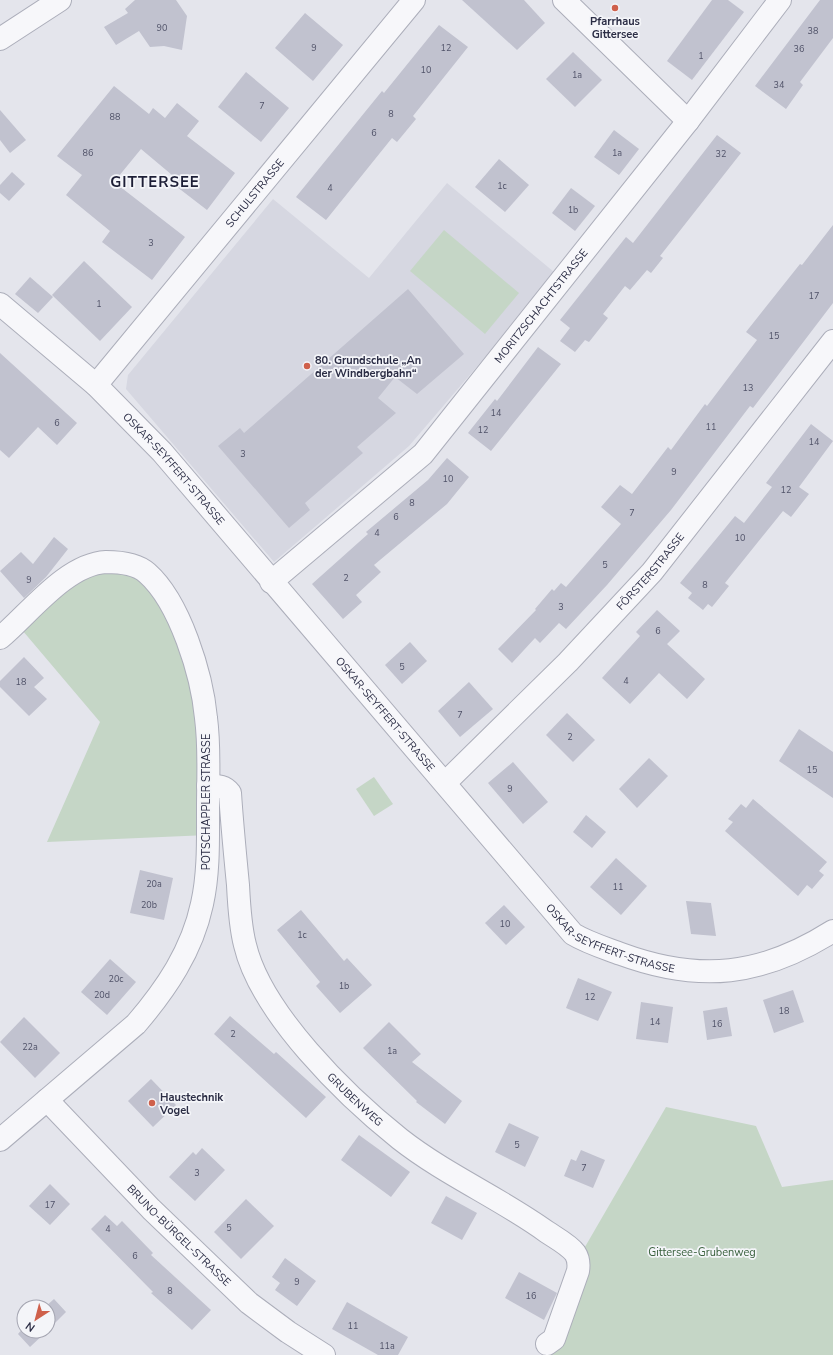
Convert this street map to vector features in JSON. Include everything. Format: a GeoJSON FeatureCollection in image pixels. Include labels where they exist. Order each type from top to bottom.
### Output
{"type":"FeatureCollection","features":[{"type":"Feature","properties":{"kind":"street"},"geometry":{"type":"LineString","coordinates":[[0,39],[60,0]]}},
{"type":"Feature","properties":{"kind":"street","name":"SCHULSTRASSE"},"geometry":{"type":"LineString","coordinates":[[96,385],[414,0]]}},
{"type":"Feature","properties":{"kind":"street"},"geometry":{"type":"LineString","coordinates":[[564,0],[688,120]]}},
{"type":"Feature","properties":{"kind":"street","name":"MORITZSCHACHTSTRASSE"},"geometry":{"type":"LineString","coordinates":[[271,582],[423,454],[688,120],[780,0]]}},
{"type":"Feature","properties":{"kind":"street","name":"OSKAR-SEYFFERT-STRASSE"},"geometry":{"type":"LineString","coordinates":[[0,304],[96,385],[162,452],[271,582],[573,934],[609,950],[662,968],[685,971],[716,972],[752,967],[806,947],[833,931]]}},
{"type":"Feature","properties":{"kind":"street","name":"FÖRSTERSTRASSE"},"geometry":{"type":"LineString","coordinates":[[445,783],[568,662],[652,572],[833,341]]}},
{"type":"Feature","properties":{"kind":"street","name":"POTSCHAPPLER STRASSE"},"geometry":{"type":"LineString","coordinates":[[0,638],[72,575],[105,562],[133,566],[146,572],[164,591],[179,619],[199,681],[206,717],[208,786],[207,869],[202,903],[189,945],[181,962],[159,996],[136,1024],[0,1140]]}},
{"type":"Feature","properties":{"kind":"street","name":"GRUBENWEG"},"geometry":{"type":"LineString","coordinates":[[208,786],[220,786],[226,788],[230,793],[245,946],[256,974],[270,1000],[297,1036],[326,1071],[351,1096],[379,1122],[418,1153],[532,1222],[576,1254],[579,1264],[578,1271],[554,1339],[547,1344]]}},
{"type":"Feature","properties":{"kind":"street","name":"BRUNO-BÜRGEL-STRASSE"},"geometry":{"type":"LineString","coordinates":[[47,1100],[151,1209],[238,1293],[266,1317],[324,1355]]}},
{"type":"Feature","properties":{"kind":"shaded area","name":"80. Grundschule „An der Windbergbahn“"},"geometry":{"type":"Polygon","coordinates":[[[447,183],[554,272],[486,356],[409,446],[274,562],[126,389],[128,375],[273,199],[369,278],[447,183]]]}},
{"type":"Feature","properties":{"kind":"green space"},"geometry":{"type":"Polygon","coordinates":[[[444,230],[519,293],[485,334],[410,271],[444,230]]]}},
{"type":"Feature","properties":{"kind":"green space"},"geometry":{"type":"Polygon","coordinates":[[[133,566],[191,653],[208,835],[47,842],[100,722],[17,624],[71,575],[133,566]]]}},
{"type":"Feature","properties":{"kind":"green space"},"geometry":{"type":"Polygon","coordinates":[[[374,777],[393,804],[374,816],[356,789],[374,777]]]}},
{"type":"Feature","properties":{"kind":"green space","name":"Gittersee-Grubenweg"},"geometry":{"type":"Polygon","coordinates":[[[666,1107],[756,1126],[782,1187],[833,1180],[833,1355],[542,1355],[578,1259],[666,1107]]]}},
{"type":"Feature","properties":{"kind":"building"},"geometry":{"type":"Polygon","coordinates":[[[135,0],[176,0],[187,16],[182,50],[164,46],[150,47],[139,31],[116,45],[104,27],[128,13],[125,9],[135,0]]]}},
{"type":"Feature","properties":{"kind":"building"},"geometry":{"type":"Polygon","coordinates":[[[462,0],[524,0],[545,23],[517,50],[462,0]]]}},
{"type":"Feature","properties":{"kind":"building"},"geometry":{"type":"Polygon","coordinates":[[[712,0],[728,0],[744,12],[692,80],[667,61],[712,0]]]}},
{"type":"Feature","properties":{"kind":"building"},"geometry":{"type":"Polygon","coordinates":[[[820,0],[833,0],[833,38],[800,82],[803,85],[786,109],[755,86],[820,0]]]}},
{"type":"Feature","properties":{"kind":"building"},"geometry":{"type":"Polygon","coordinates":[[[305,13],[343,45],[313,81],[275,48],[305,13]]]}},
{"type":"Feature","properties":{"kind":"building"},"geometry":{"type":"Polygon","coordinates":[[[439,25],[468,47],[413,116],[416,119],[397,142],[392,138],[326,220],[296,197],[382,91],[384,93],[439,25]]]}},
{"type":"Feature","properties":{"kind":"building"},"geometry":{"type":"Polygon","coordinates":[[[573,52],[602,80],[575,107],[546,79],[573,52]]]}},
{"type":"Feature","properties":{"kind":"building"},"geometry":{"type":"Polygon","coordinates":[[[246,72],[289,108],[261,142],[218,107],[246,72]]]}},
{"type":"Feature","properties":{"kind":"building"},"geometry":{"type":"Polygon","coordinates":[[[114,86],[149,114],[153,108],[165,118],[177,103],[199,121],[187,136],[235,173],[207,210],[168,180],[172,175],[141,149],[114,182],[185,237],[152,280],[102,242],[110,231],[66,195],[82,175],[57,156],[114,86]]]}},
{"type":"Feature","properties":{"kind":"building"},"geometry":{"type":"Polygon","coordinates":[[[0,110],[26,140],[10,153],[0,140],[0,110]]]}},
{"type":"Feature","properties":{"kind":"building"},"geometry":{"type":"Polygon","coordinates":[[[614,130],[639,149],[619,175],[594,157],[614,130]]]}},
{"type":"Feature","properties":{"kind":"building"},"geometry":{"type":"Polygon","coordinates":[[[717,135],[741,153],[660,256],[663,258],[651,273],[647,270],[630,290],[625,286],[603,314],[608,318],[589,342],[585,340],[575,352],[560,341],[570,328],[560,320],[626,237],[633,243],[717,135]]]}},
{"type":"Feature","properties":{"kind":"building"},"geometry":{"type":"Polygon","coordinates":[[[499,159],[529,185],[505,212],[475,187],[499,159]]]}},
{"type":"Feature","properties":{"kind":"building"},"geometry":{"type":"Polygon","coordinates":[[[12,172],[25,184],[9,201],[0,193],[0,185],[12,172]]]}},
{"type":"Feature","properties":{"kind":"building"},"geometry":{"type":"Polygon","coordinates":[[[571,188],[595,206],[575,231],[552,213],[571,188]]]}},
{"type":"Feature","properties":{"kind":"building"},"geometry":{"type":"Polygon","coordinates":[[[833,225],[833,303],[753,408],[750,406],[671,510],[607,585],[566,629],[559,623],[540,643],[535,638],[512,663],[498,649],[536,610],[535,609],[552,589],[554,591],[561,583],[566,587],[621,524],[601,507],[620,485],[632,494],[668,447],[671,450],[705,404],[707,406],[757,340],[746,332],[833,225]]]}},
{"type":"Feature","properties":{"kind":"building"},"geometry":{"type":"Polygon","coordinates":[[[84,261],[132,307],[100,341],[52,295],[84,261]]]}},
{"type":"Feature","properties":{"kind":"building"},"geometry":{"type":"Polygon","coordinates":[[[30,277],[53,297],[38,313],[15,294],[30,277]]]}},
{"type":"Feature","properties":{"kind":"building"},"geometry":{"type":"Polygon","coordinates":[[[408,289],[464,354],[417,394],[395,377],[378,398],[396,413],[357,447],[363,453],[305,503],[310,510],[289,528],[218,446],[240,428],[244,433],[408,289]]]}},
{"type":"Feature","properties":{"kind":"building"},"geometry":{"type":"Polygon","coordinates":[[[538,347],[561,364],[491,451],[468,433],[495,399],[497,401],[538,347]]]}},
{"type":"Feature","properties":{"kind":"building"},"geometry":{"type":"Polygon","coordinates":[[[0,353],[77,423],[57,445],[38,427],[9,458],[0,450],[0,353]]]}},
{"type":"Feature","properties":{"kind":"building"},"geometry":{"type":"Polygon","coordinates":[[[811,424],[833,441],[799,487],[809,494],[791,517],[783,511],[725,583],[729,586],[712,607],[708,604],[703,610],[688,598],[692,593],[680,583],[735,516],[744,523],[772,487],[766,483],[811,424]]]}},
{"type":"Feature","properties":{"kind":"building"},"geometry":{"type":"Polygon","coordinates":[[[447,458],[469,477],[447,504],[374,565],[381,572],[356,595],[362,602],[343,619],[312,584],[368,534],[366,532],[428,480],[447,458]]]}},
{"type":"Feature","properties":{"kind":"building"},"geometry":{"type":"Polygon","coordinates":[[[54,537],[68,549],[46,577],[24,598],[0,571],[21,552],[33,564],[54,537]]]}},
{"type":"Feature","properties":{"kind":"building"},"geometry":{"type":"Polygon","coordinates":[[[657,610],[680,631],[667,644],[705,679],[687,699],[659,673],[630,704],[602,678],[640,636],[636,632],[657,610]]]}},
{"type":"Feature","properties":{"kind":"building"},"geometry":{"type":"Polygon","coordinates":[[[410,642],[427,661],[402,684],[385,665],[410,642]]]}},
{"type":"Feature","properties":{"kind":"building"},"geometry":{"type":"Polygon","coordinates":[[[24,657],[44,678],[34,687],[47,699],[29,716],[0,687],[0,681],[24,657]]]}},
{"type":"Feature","properties":{"kind":"building"},"geometry":{"type":"Polygon","coordinates":[[[469,682],[493,709],[460,737],[438,711],[469,682]]]}},
{"type":"Feature","properties":{"kind":"building"},"geometry":{"type":"Polygon","coordinates":[[[567,713],[595,740],[573,762],[546,735],[567,713]]]}},
{"type":"Feature","properties":{"kind":"building"},"geometry":{"type":"Polygon","coordinates":[[[799,729],[833,752],[833,798],[779,761],[799,729]]]}},
{"type":"Feature","properties":{"kind":"building"},"geometry":{"type":"Polygon","coordinates":[[[649,758],[668,776],[637,808],[619,789],[649,758]]]}},
{"type":"Feature","properties":{"kind":"building"},"geometry":{"type":"Polygon","coordinates":[[[513,762],[548,802],[523,824],[488,783],[513,762]]]}},
{"type":"Feature","properties":{"kind":"building"},"geometry":{"type":"Polygon","coordinates":[[[753,799],[827,862],[819,871],[824,875],[812,889],[807,885],[798,896],[725,831],[733,822],[728,819],[741,804],[746,808],[753,799]]]}},
{"type":"Feature","properties":{"kind":"building"},"geometry":{"type":"Polygon","coordinates":[[[586,815],[606,832],[592,848],[573,832],[586,815]]]}},
{"type":"Feature","properties":{"kind":"building"},"geometry":{"type":"Polygon","coordinates":[[[616,858],[647,886],[621,915],[590,887],[616,858]]]}},
{"type":"Feature","properties":{"kind":"building"},"geometry":{"type":"Polygon","coordinates":[[[140,870],[173,878],[164,920],[130,913],[140,870]]]}},
{"type":"Feature","properties":{"kind":"building"},"geometry":{"type":"Polygon","coordinates":[[[686,901],[711,903],[716,936],[691,934],[686,901]]]}},
{"type":"Feature","properties":{"kind":"building"},"geometry":{"type":"Polygon","coordinates":[[[504,905],[525,927],[506,945],[485,923],[504,905]]]}},
{"type":"Feature","properties":{"kind":"building"},"geometry":{"type":"Polygon","coordinates":[[[301,910],[344,961],[347,958],[372,985],[340,1013],[316,986],[320,982],[277,930],[301,910]]]}},
{"type":"Feature","properties":{"kind":"building"},"geometry":{"type":"Polygon","coordinates":[[[110,959],[136,982],[107,1015],[81,992],[110,959]]]}},
{"type":"Feature","properties":{"kind":"building"},"geometry":{"type":"Polygon","coordinates":[[[578,978],[612,992],[598,1021],[566,1008],[578,978]]]}},
{"type":"Feature","properties":{"kind":"building"},"geometry":{"type":"Polygon","coordinates":[[[793,990],[804,1022],[774,1033],[763,1000],[793,990]]]}},
{"type":"Feature","properties":{"kind":"building"},"geometry":{"type":"Polygon","coordinates":[[[641,1002],[673,1007],[668,1043],[636,1039],[641,1002]]]}},
{"type":"Feature","properties":{"kind":"building"},"geometry":{"type":"Polygon","coordinates":[[[727,1007],[732,1036],[707,1040],[703,1011],[727,1007]]]}},
{"type":"Feature","properties":{"kind":"building"},"geometry":{"type":"Polygon","coordinates":[[[230,1016],[274,1054],[276,1052],[326,1097],[306,1118],[214,1034],[230,1016]]]}},
{"type":"Feature","properties":{"kind":"building"},"geometry":{"type":"Polygon","coordinates":[[[24,1017],[60,1053],[35,1078],[0,1042],[24,1017]]]}},
{"type":"Feature","properties":{"kind":"building"},"geometry":{"type":"Polygon","coordinates":[[[389,1022],[421,1054],[412,1062],[462,1101],[445,1124],[416,1102],[417,1101],[363,1048],[389,1022]]]}},
{"type":"Feature","properties":{"kind":"building","name":"Haustechnik Vogel"},"geometry":{"type":"Polygon","coordinates":[[[151,1079],[176,1105],[153,1127],[128,1101],[151,1079]]]}},
{"type":"Feature","properties":{"kind":"building"},"geometry":{"type":"Polygon","coordinates":[[[509,1123],[539,1137],[525,1167],[495,1152],[509,1123]]]}},
{"type":"Feature","properties":{"kind":"building"},"geometry":{"type":"Polygon","coordinates":[[[359,1135],[410,1172],[391,1197],[341,1160],[359,1135]]]}},
{"type":"Feature","properties":{"kind":"building"},"geometry":{"type":"Polygon","coordinates":[[[202,1148],[225,1170],[195,1201],[169,1177],[193,1152],[196,1155],[202,1148]]]}},
{"type":"Feature","properties":{"kind":"building"},"geometry":{"type":"Polygon","coordinates":[[[581,1150],[605,1160],[593,1188],[564,1176],[571,1159],[576,1161],[581,1150]]]}},
{"type":"Feature","properties":{"kind":"building"},"geometry":{"type":"Polygon","coordinates":[[[50,1184],[70,1204],[50,1225],[29,1206],[50,1184]]]}},
{"type":"Feature","properties":{"kind":"building"},"geometry":{"type":"Polygon","coordinates":[[[446,1196],[477,1213],[462,1240],[431,1223],[446,1196]]]}},
{"type":"Feature","properties":{"kind":"building"},"geometry":{"type":"Polygon","coordinates":[[[246,1199],[274,1226],[241,1259],[214,1232],[246,1199]]]}},
{"type":"Feature","properties":{"kind":"building"},"geometry":{"type":"Polygon","coordinates":[[[105,1215],[117,1226],[122,1221],[153,1253],[151,1255],[211,1310],[192,1330],[151,1293],[153,1292],[91,1229],[105,1215]]]}},
{"type":"Feature","properties":{"kind":"building"},"geometry":{"type":"Polygon","coordinates":[[[285,1258],[316,1281],[297,1306],[275,1290],[280,1283],[272,1277],[285,1258]]]}},
{"type":"Feature","properties":{"kind":"building"},"geometry":{"type":"Polygon","coordinates":[[[519,1272],[557,1293],[544,1320],[505,1298],[519,1272]]]}},
{"type":"Feature","properties":{"kind":"building"},"geometry":{"type":"Polygon","coordinates":[[[56,1301],[66,1312],[56,1322],[56,1301]]]}},
{"type":"Feature","properties":{"kind":"building"},"geometry":{"type":"Polygon","coordinates":[[[347,1302],[408,1337],[398,1355],[378,1355],[332,1329],[347,1302]]]}},
{"type":"Feature","properties":{"kind":"building"},"geometry":{"type":"Polygon","coordinates":[[[23,1339],[38,1339],[30,1347],[23,1339]]]}},
{"type":"Feature","properties":{"kind":"place","name":"Pfarrhaus Gittersee"},"geometry":{"type":"Point","coordinates":[615,8]}},
{"type":"Feature","properties":{"kind":"place","name":"80. Grundschule „An der Windbergbahn“"},"geometry":{"type":"Point","coordinates":[307,366]}},
{"type":"Feature","properties":{"kind":"place","name":"Haustechnik Vogel"},"geometry":{"type":"Point","coordinates":[152,1103]}},
{"type":"Feature","properties":{"kind":"district","name":"GITTERSEE"},"geometry":{"type":"Point","coordinates":[155,182]}}]}
